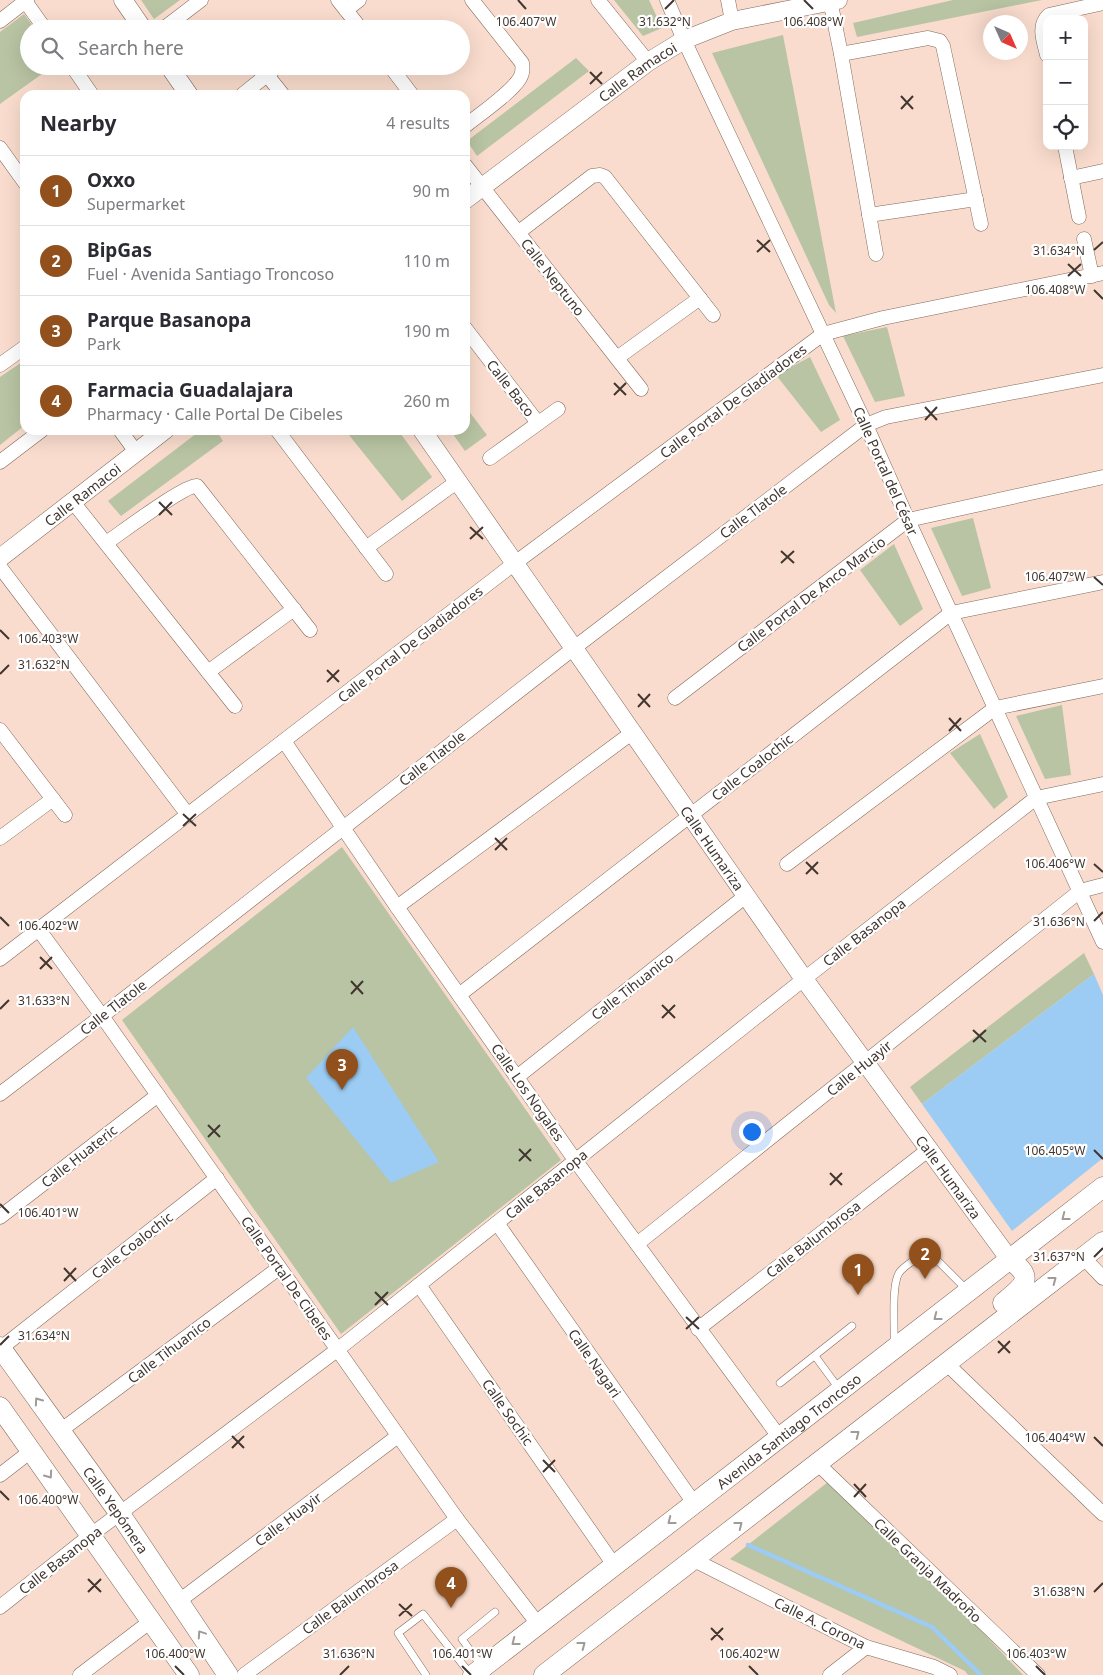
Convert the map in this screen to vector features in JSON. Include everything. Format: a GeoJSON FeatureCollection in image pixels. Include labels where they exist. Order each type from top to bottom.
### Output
{"type":"FeatureCollection","features":[{"type":"Feature","properties":{"kind":"main road","name":"Avenida Santiago Troncoso"},"geometry":{"type":"LineString","coordinates":[[476,1672],[1103,1187]]}},
{"type":"Feature","properties":{"kind":"main road"},"geometry":{"type":"LineString","coordinates":[[551,1673],[1103,1242]]}},
{"type":"Feature","properties":{"kind":"main road"},"geometry":{"type":"LineString","coordinates":[[921,1384],[923,1376],[930,1367],[1022,1286],[1025,1275],[1019,1266],[1010,1260]]}},
{"type":"Feature","properties":{"kind":"main road","name":"Calle Yepómera"},"geometry":{"type":"LineString","coordinates":[[0,1348],[120,1514],[228,1675]]}},
{"type":"Feature","properties":{"kind":"main road"},"geometry":{"type":"LineString","coordinates":[[0,1407],[189,1675]]}},
{"type":"Feature","properties":{"kind":"street"},"geometry":{"type":"LineString","coordinates":[[123,0],[137,20]]}},
{"type":"Feature","properties":{"kind":"street"},"geometry":{"type":"LineString","coordinates":[[175,20],[201,0]]}},
{"type":"Feature","properties":{"kind":"street"},"geometry":{"type":"LineString","coordinates":[[353,20],[342,5],[359,0]]}},
{"type":"Feature","properties":{"kind":"street"},"geometry":{"type":"LineString","coordinates":[[470,122],[514,86],[521,78],[523,71],[522,63],[472,0]]}},
{"type":"Feature","properties":{"kind":"street"},"geometry":{"type":"LineString","coordinates":[[598,0],[648,62]]}},
{"type":"Feature","properties":{"kind":"street","name":"Calle Portal del César"},"geometry":{"type":"LineString","coordinates":[[667,0],[684,40],[866,425],[1103,942]]}},
{"type":"Feature","properties":{"kind":"street"},"geometry":{"type":"LineString","coordinates":[[728,0],[732,21]]}},
{"type":"Feature","properties":{"kind":"street"},"geometry":{"type":"LineString","coordinates":[[0,21],[26,1],[39,20]]}},
{"type":"Feature","properties":{"kind":"street"},"geometry":{"type":"LineString","coordinates":[[833,1],[876,254]]}},
{"type":"Feature","properties":{"kind":"street","name":"Calle Ramacoi"},"geometry":{"type":"LineString","coordinates":[[470,196],[648,62],[684,40],[732,21],[833,1]]}},
{"type":"Feature","properties":{"kind":"street"},"geometry":{"type":"LineString","coordinates":[[1049,15],[1103,3]]}},
{"type":"Feature","properties":{"kind":"street"},"geometry":{"type":"LineString","coordinates":[[1043,22],[1041,27],[1043,37]]}},
{"type":"Feature","properties":{"kind":"street"},"geometry":{"type":"LineString","coordinates":[[841,54],[928,38],[940,41],[943,46],[980,224]]}},
{"type":"Feature","properties":{"kind":"street"},"geometry":{"type":"LineString","coordinates":[[78,75],[89,90]]}},
{"type":"Feature","properties":{"kind":"street"},"geometry":{"type":"LineString","coordinates":[[175,75],[186,90]]}},
{"type":"Feature","properties":{"kind":"street"},"geometry":{"type":"LineString","coordinates":[[248,90],[266,75]]}},
{"type":"Feature","properties":{"kind":"street"},"geometry":{"type":"LineString","coordinates":[[274,75],[281,90]]}},
{"type":"Feature","properties":{"kind":"street"},"geometry":{"type":"LineString","coordinates":[[397,75],[408,90]]}},
{"type":"Feature","properties":{"kind":"street"},"geometry":{"type":"LineString","coordinates":[[0,148],[20,176]]}},
{"type":"Feature","properties":{"kind":"street"},"geometry":{"type":"LineString","coordinates":[[1066,150],[1079,217]]}},
{"type":"Feature","properties":{"kind":"street"},"geometry":{"type":"LineString","coordinates":[[1071,178],[1103,171]]}},
{"type":"Feature","properties":{"kind":"street","name":"Calle Neptuno"},"geometry":{"type":"LineString","coordinates":[[470,172],[641,389]]}},
{"type":"Feature","properties":{"kind":"street"},"geometry":{"type":"LineString","coordinates":[[519,232],[592,176],[600,175],[610,181],[713,315]]}},
{"type":"Feature","properties":{"kind":"street"},"geometry":{"type":"LineString","coordinates":[[869,215],[976,198]]}},
{"type":"Feature","properties":{"kind":"street"},"geometry":{"type":"LineString","coordinates":[[1084,239],[1097,275]]}},
{"type":"Feature","properties":{"kind":"street","name":"Calle Portal De Gladiadores"},"geometry":{"type":"LineString","coordinates":[[0,959],[515,563],[822,334],[882,318],[1097,275]]}},
{"type":"Feature","properties":{"kind":"street"},"geometry":{"type":"LineString","coordinates":[[616,358],[700,298]]}},
{"type":"Feature","properties":{"kind":"street","name":"Calle Baco"},"geometry":{"type":"LineString","coordinates":[[470,335],[538,423]]}},
{"type":"Feature","properties":{"kind":"street"},"geometry":{"type":"LineString","coordinates":[[0,365],[20,351]]}},
{"type":"Feature","properties":{"kind":"street","name":"Calle Tlatole"},"geometry":{"type":"LineString","coordinates":[[0,1094],[574,648],[866,425],[886,417],[1103,375]]}},
{"type":"Feature","properties":{"kind":"street"},"geometry":{"type":"LineString","coordinates":[[490,458],[558,409]]}},
{"type":"Feature","properties":{"kind":"street"},"geometry":{"type":"LineString","coordinates":[[0,462],[35,435]]}},
{"type":"Feature","properties":{"kind":"street"},"geometry":{"type":"LineString","coordinates":[[124,435],[136,452]]}},
{"type":"Feature","properties":{"kind":"street","name":"Calle Ramacoi"},"geometry":{"type":"LineString","coordinates":[[0,558],[158,435]]}},
{"type":"Feature","properties":{"kind":"street"},"geometry":{"type":"LineString","coordinates":[[281,435],[386,574]]}},
{"type":"Feature","properties":{"kind":"street","name":"Calle Humariza"},"geometry":{"type":"LineString","coordinates":[[426,435],[804,979],[1010,1260]]}},
{"type":"Feature","properties":{"kind":"street","name":"Calle Portal De Anco Marcio"},"geometry":{"type":"LineString","coordinates":[[675,698],[908,520],[1103,477]]}},
{"type":"Feature","properties":{"kind":"street"},"geometry":{"type":"LineString","coordinates":[[366,548],[458,481]]}},
{"type":"Feature","properties":{"kind":"street"},"geometry":{"type":"LineString","coordinates":[[106,543],[180,492],[194,485],[197,486],[310,630]]}},
{"type":"Feature","properties":{"kind":"street"},"geometry":{"type":"LineString","coordinates":[[73,502],[235,706]]}},
{"type":"Feature","properties":{"kind":"street"},"geometry":{"type":"LineString","coordinates":[[0,567],[188,815]]}},
{"type":"Feature","properties":{"kind":"street"},"geometry":{"type":"LineString","coordinates":[[951,613],[1103,582]]}},
{"type":"Feature","properties":{"kind":"street"},"geometry":{"type":"LineString","coordinates":[[208,672],[294,609]]}},
{"type":"Feature","properties":{"kind":"street","name":"Calle Coalochic"},"geometry":{"type":"LineString","coordinates":[[459,995],[951,613]]}},
{"type":"Feature","properties":{"kind":"street"},"geometry":{"type":"LineString","coordinates":[[787,864],[995,708],[1103,686]]}},
{"type":"Feature","properties":{"kind":"street"},"geometry":{"type":"LineString","coordinates":[[0,730],[65,815]]}},
{"type":"Feature","properties":{"kind":"street"},"geometry":{"type":"LineString","coordinates":[[397,908],[633,732]]}},
{"type":"Feature","properties":{"kind":"street","name":"Calle Los Nogales"},"geometry":{"type":"LineString","coordinates":[[284,741],[344,826],[397,908],[575,1160],[780,1438]]}},
{"type":"Feature","properties":{"kind":"street","name":"Calle Basanopa"},"geometry":{"type":"LineString","coordinates":[[0,1607],[91,1535],[337,1350],[804,979],[1036,798],[1103,784]]}},
{"type":"Feature","properties":{"kind":"street"},"geometry":{"type":"LineString","coordinates":[[0,838],[53,798]]}},
{"type":"Feature","properties":{"kind":"street"},"geometry":{"type":"LineString","coordinates":[[1080,891],[1103,886]]}},
{"type":"Feature","properties":{"kind":"street","name":"Calle Huayir"},"geometry":{"type":"LineString","coordinates":[[636,1244],[1080,891]]}},
{"type":"Feature","properties":{"kind":"street","name":"Calle Tihuanico"},"geometry":{"type":"LineString","coordinates":[[517,1077],[747,895]]}},
{"type":"Feature","properties":{"kind":"street","name":"Calle Portal De Cibeles"},"geometry":{"type":"LineString","coordinates":[[38,930],[102,1016],[456,1519],[538,1624]]}},
{"type":"Feature","properties":{"kind":"street","name":"Calle Huateric"},"geometry":{"type":"LineString","coordinates":[[0,1217],[158,1095]]}},
{"type":"Feature","properties":{"kind":"street","name":"Calle Balumbrosa"},"geometry":{"type":"LineString","coordinates":[[698,1329],[928,1150]]}},
{"type":"Feature","properties":{"kind":"street","name":"Calle Coalochic"},"geometry":{"type":"LineString","coordinates":[[0,1348],[216,1178]]}},
{"type":"Feature","properties":{"kind":"street","name":"Calle Nagari"},"geometry":{"type":"LineString","coordinates":[[496,1223],[694,1503]]}},
{"type":"Feature","properties":{"kind":"street"},"geometry":{"type":"LineString","coordinates":[[1083,1257],[1103,1278]]}},
{"type":"Feature","properties":{"kind":"street","name":"Calle Tihuanico"},"geometry":{"type":"LineString","coordinates":[[60,1431],[279,1268]]}},
{"type":"Feature","properties":{"kind":"street","name":"Calle Sochic"},"geometry":{"type":"LineString","coordinates":[[419,1285],[614,1564]]}},
{"type":"Feature","properties":{"kind":"street"},"geometry":{"type":"LineString","coordinates":[[947,1364],[1103,1514]]}},
{"type":"Feature","properties":{"kind":"street","name":"Calle Huayir"},"geometry":{"type":"LineString","coordinates":[[179,1601],[398,1436]]}},
{"type":"Feature","properties":{"kind":"street"},"geometry":{"type":"LineString","coordinates":[[0,1475],[31,1451]]}},
{"type":"Feature","properties":{"kind":"street","name":"Calle Granja Madroño"},"geometry":{"type":"LineString","coordinates":[[818,1464],[1038,1675]]}},
{"type":"Feature","properties":{"kind":"street","name":"Calle Balumbrosa"},"geometry":{"type":"LineString","coordinates":[[244,1675],[456,1519]]}},
{"type":"Feature","properties":{"kind":"street","name":"Calle A. Corona"},"geometry":{"type":"LineString","coordinates":[[694,1560],[866,1647],[917,1661],[950,1675]]}},
{"type":"Feature","properties":{"kind":"street"},"geometry":{"type":"LineString","coordinates":[[80,1675],[151,1621]]}},
{"type":"Feature","properties":{"kind":"street"},"geometry":{"type":"LineString","coordinates":[[830,1675],[866,1647]]}},
{"type":"Feature","properties":{"kind":"lane"},"geometry":{"type":"LineString","coordinates":[[894,1350],[895,1284],[904,1268],[923,1253],[928,1253],[934,1257],[969,1291]]}},
{"type":"Feature","properties":{"kind":"lane"},"geometry":{"type":"LineString","coordinates":[[780,1383],[852,1326]]}},
{"type":"Feature","properties":{"kind":"lane"},"geometry":{"type":"LineString","coordinates":[[815,1356],[841,1391]]}},
{"type":"Feature","properties":{"kind":"lane"},"geometry":{"type":"LineString","coordinates":[[476,1672],[462,1639],[495,1612]]}},
{"type":"Feature","properties":{"kind":"lane"},"geometry":{"type":"LineString","coordinates":[[426,1675],[398,1633],[423,1614],[476,1672]]}},
{"type":"Feature","properties":{"kind":"green space"},"geometry":{"type":"Polygon","coordinates":[[[141,0],[180,0],[154,19],[141,0]]]}},
{"type":"Feature","properties":{"kind":"green space"},"geometry":{"type":"Polygon","coordinates":[[[614,0],[649,0],[662,28],[643,36],[614,0]]]}},
{"type":"Feature","properties":{"kind":"green space"},"geometry":{"type":"Polygon","coordinates":[[[953,0],[1042,0],[857,37],[853,23],[953,0]]]}},
{"type":"Feature","properties":{"kind":"green space"},"geometry":{"type":"Polygon","coordinates":[[[24,14],[28,20],[20,20],[20,75],[40,75],[0,104],[0,32],[24,14]]]}},
{"type":"Feature","properties":{"kind":"green space"},"geometry":{"type":"Polygon","coordinates":[[[783,35],[836,313],[829,305],[712,53],[783,35]]]}},
{"type":"Feature","properties":{"kind":"green space"},"geometry":{"type":"Polygon","coordinates":[[[576,58],[589,71],[477,156],[470,146],[470,139],[576,58]]]}},
{"type":"Feature","properties":{"kind":"green space"},"geometry":{"type":"Polygon","coordinates":[[[887,327],[905,396],[875,402],[843,336],[887,327]]]}},
{"type":"Feature","properties":{"kind":"green space"},"geometry":{"type":"Polygon","coordinates":[[[810,357],[840,420],[821,432],[776,375],[810,357]]]}},
{"type":"Feature","properties":{"kind":"green space"},"geometry":{"type":"Polygon","coordinates":[[[20,363],[20,429],[0,445],[0,377],[20,363]]]}},
{"type":"Feature","properties":{"kind":"green space"},"geometry":{"type":"Polygon","coordinates":[[[470,413],[487,435],[465,451],[454,435],[470,435],[470,413]]]}},
{"type":"Feature","properties":{"kind":"green space"},"geometry":{"type":"Polygon","coordinates":[[[194,435],[219,435],[223,441],[121,516],[108,501],[194,435]]]}},
{"type":"Feature","properties":{"kind":"green space"},"geometry":{"type":"Polygon","coordinates":[[[349,435],[402,435],[432,477],[402,501],[349,435]]]}},
{"type":"Feature","properties":{"kind":"green space"},"geometry":{"type":"Polygon","coordinates":[[[973,518],[991,588],[962,596],[931,528],[973,518]]]}},
{"type":"Feature","properties":{"kind":"green space"},"geometry":{"type":"Polygon","coordinates":[[[894,544],[923,609],[900,626],[860,570],[894,544]]]}},
{"type":"Feature","properties":{"kind":"green space"},"geometry":{"type":"Polygon","coordinates":[[[1062,705],[1071,775],[1045,779],[1016,716],[1062,705]]]}},
{"type":"Feature","properties":{"kind":"green space"},"geometry":{"type":"Polygon","coordinates":[[[980,734],[1008,797],[994,809],[950,753],[980,734]]]}},
{"type":"Feature","properties":{"kind":"green space"},"geometry":{"type":"Polygon","coordinates":[[[342,847],[561,1160],[341,1334],[122,1020],[342,847]]]}},
{"type":"Feature","properties":{"kind":"green space"},"geometry":{"type":"Polygon","coordinates":[[[1084,953],[1094,974],[922,1104],[910,1087],[1084,953]]]}},
{"type":"Feature","properties":{"kind":"green space"},"geometry":{"type":"Polygon","coordinates":[[[828,1482],[958,1606],[1023,1675],[968,1675],[965,1671],[730,1559],[828,1482]]]}},
{"type":"Feature","properties":{"kind":"water"},"geometry":{"type":"Polygon","coordinates":[[[1094,974],[1103,995],[1103,1158],[1012,1231],[922,1104],[1094,974]]]}},
{"type":"Feature","properties":{"kind":"water"},"geometry":{"type":"Polygon","coordinates":[[[353,1027],[439,1162],[391,1183],[306,1078],[353,1027]]]}},
{"type":"Feature","properties":{"kind":"waterway"},"geometry":{"type":"LineString","coordinates":[[748,1545],[932,1627],[981,1675]]}},
{"type":"Feature","properties":{"kind":"place","name":"Parque Basanopa"},"geometry":{"type":"Point","coordinates":[342,1090]}},
{"type":"Feature","properties":{"kind":"place","name":"BipGas"},"geometry":{"type":"Point","coordinates":[925,1279]}},
{"type":"Feature","properties":{"kind":"place","name":"Oxxo"},"geometry":{"type":"Point","coordinates":[858,1295]}},
{"type":"Feature","properties":{"kind":"place","name":"Farmacia Guadalajara"},"geometry":{"type":"Point","coordinates":[451,1608]}}]}
